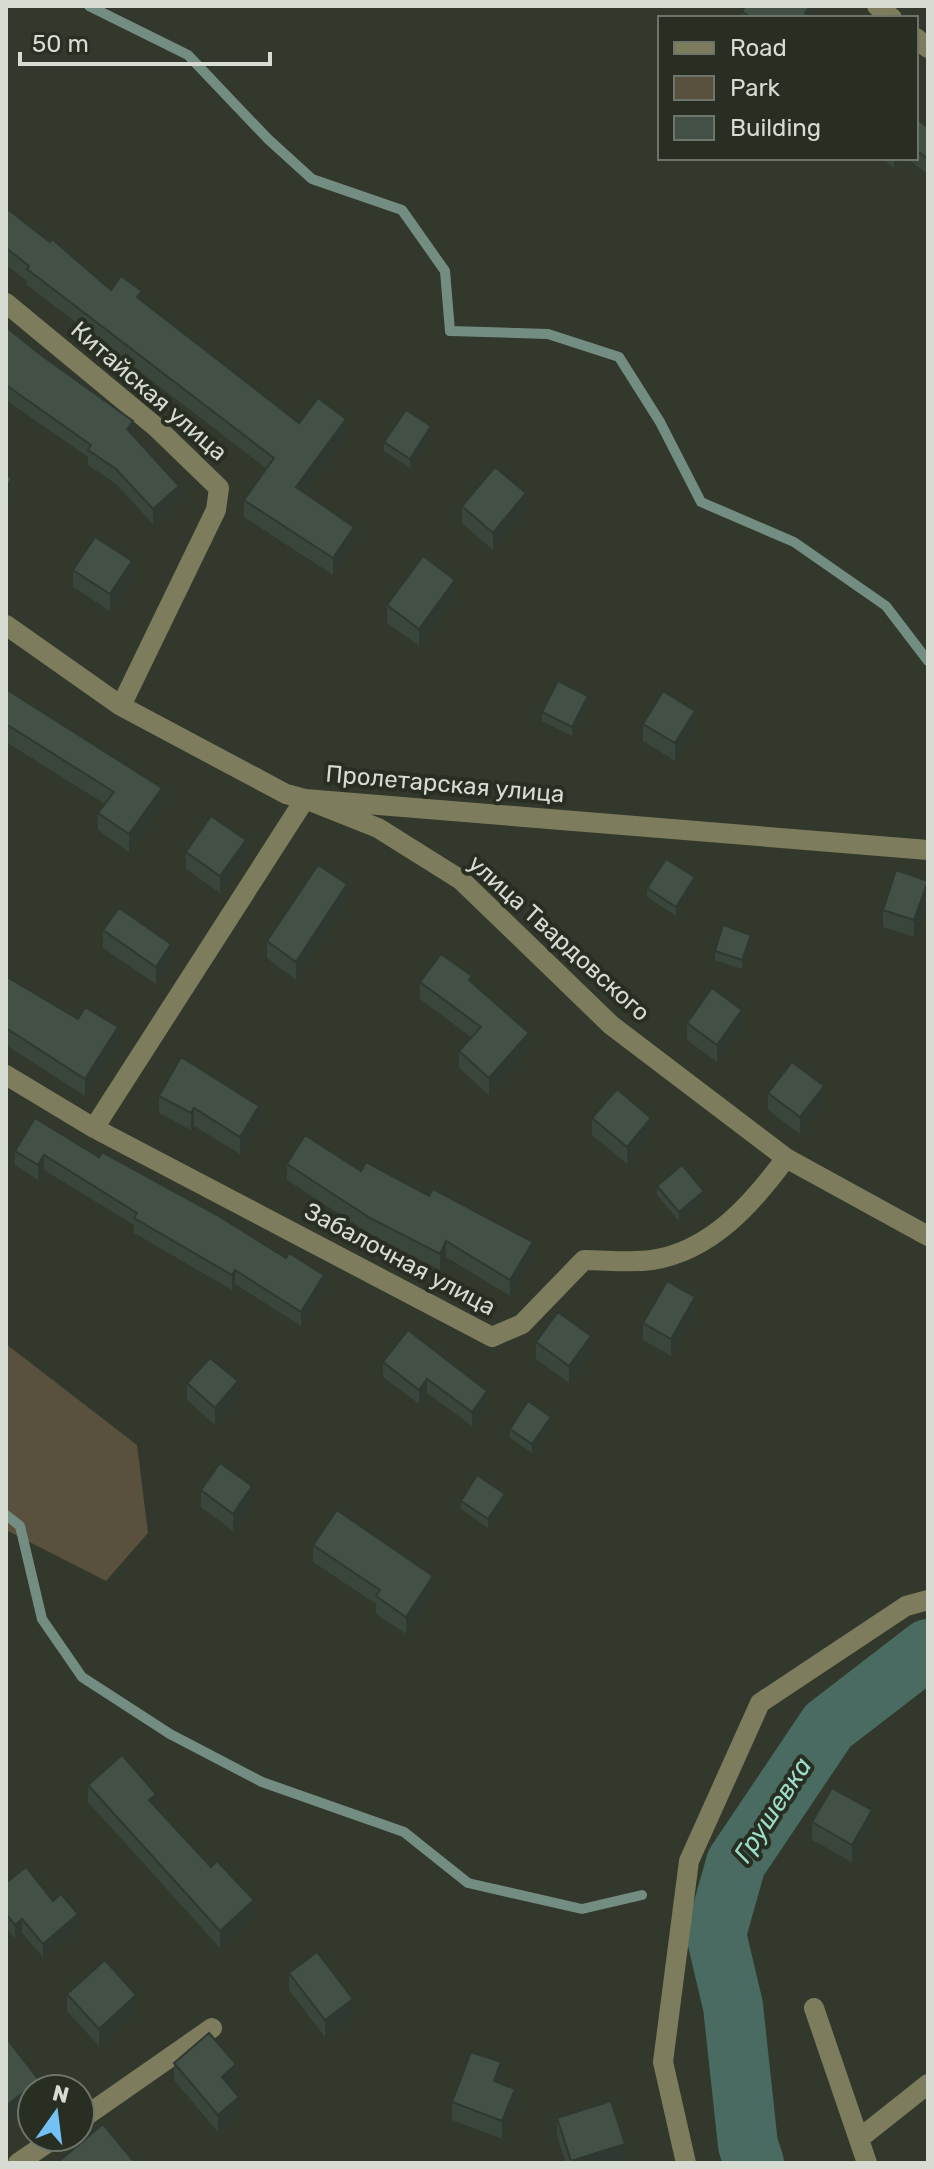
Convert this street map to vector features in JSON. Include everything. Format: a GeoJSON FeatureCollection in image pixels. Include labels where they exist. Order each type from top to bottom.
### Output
{"type":"FeatureCollection","features":[{"type":"Feature","properties":{"kind":"street","name":"Китайская улица"},"geometry":{"type":"LineString","coordinates":[[6,303],[156,427],[219,488],[216,510],[121,706]]}},
{"type":"Feature","properties":{"kind":"street","name":"Пролетарская улица"},"geometry":{"type":"LineString","coordinates":[[6,625],[121,706],[286,794],[305,799],[928,850]]}},
{"type":"Feature","properties":{"kind":"street"},"geometry":{"type":"LineString","coordinates":[[94,1128],[305,799]]}},
{"type":"Feature","properties":{"kind":"street","name":"улица Твардовского"},"geometry":{"type":"LineString","coordinates":[[305,799],[378,828],[461,880],[611,1025],[786,1158],[928,1236]]}},
{"type":"Feature","properties":{"kind":"street","name":"Забалочная улица"},"geometry":{"type":"LineString","coordinates":[[6,1075],[94,1128],[492,1337],[522,1324],[584,1260],[650,1260],[688,1251],[724,1228],[786,1158]]}},
{"type":"Feature","properties":{"kind":"street"},"geometry":{"type":"LineString","coordinates":[[686,2163],[663,2062],[689,1861],[760,1703],[906,1606],[928,1600]]}},
{"type":"Feature","properties":{"kind":"street"},"geometry":{"type":"LineString","coordinates":[[814,2008],[867,2163]]}},
{"type":"Feature","properties":{"kind":"street"},"geometry":{"type":"LineString","coordinates":[[96,2109],[212,2028]]}},
{"type":"Feature","properties":{"kind":"street"},"geometry":{"type":"LineString","coordinates":[[860,2138],[928,2084]]}},
{"type":"Feature","properties":{"kind":"green space"},"geometry":{"type":"Polygon","coordinates":[[[6,1344],[137,1445],[148,1533],[106,1581],[6,1530],[6,1344]]]}},
{"type":"Feature","properties":{"kind":"building"},"geometry":{"type":"Polygon","coordinates":[[[746,6],[811,6],[805,13],[809,16],[748,16],[742,11],[746,6]]]}},
{"type":"Feature","properties":{"kind":"building"},"geometry":{"type":"Polygon","coordinates":[[[918,120],[928,128],[928,159],[918,152],[918,120]]]}},
{"type":"Feature","properties":{"kind":"building"},"geometry":{"type":"Polygon","coordinates":[[[6,208],[50,242],[52,239],[111,290],[121,276],[142,291],[137,297],[299,423],[318,398],[346,419],[296,487],[354,527],[333,558],[244,500],[274,458],[27,269],[29,266],[6,248],[6,208]]]}},
{"type":"Feature","properties":{"kind":"building"},"geometry":{"type":"Polygon","coordinates":[[[6,327],[133,421],[127,429],[179,486],[153,509],[116,469],[88,450],[91,445],[6,385],[6,327]]]}},
{"type":"Feature","properties":{"kind":"building"},"geometry":{"type":"Polygon","coordinates":[[[406,410],[431,426],[410,459],[384,442],[406,410]]]}},
{"type":"Feature","properties":{"kind":"building"},"geometry":{"type":"Polygon","coordinates":[[[495,467],[526,493],[493,533],[462,506],[495,467]]]}},
{"type":"Feature","properties":{"kind":"building"},"geometry":{"type":"Polygon","coordinates":[[[95,537],[132,561],[110,594],[73,570],[95,537]]]}},
{"type":"Feature","properties":{"kind":"building"},"geometry":{"type":"Polygon","coordinates":[[[423,556],[455,580],[419,629],[387,605],[423,556]]]}},
{"type":"Feature","properties":{"kind":"building"},"geometry":{"type":"Polygon","coordinates":[[[558,681],[588,696],[572,727],[542,712],[558,681]]]}},
{"type":"Feature","properties":{"kind":"building"},"geometry":{"type":"Polygon","coordinates":[[[6,689],[162,788],[129,834],[98,813],[114,792],[6,724],[6,689]]]}},
{"type":"Feature","properties":{"kind":"building"},"geometry":{"type":"Polygon","coordinates":[[[663,691],[695,711],[675,743],[643,724],[663,691]]]}},
{"type":"Feature","properties":{"kind":"building"},"geometry":{"type":"Polygon","coordinates":[[[211,816],[246,840],[220,876],[186,852],[211,816]]]}},
{"type":"Feature","properties":{"kind":"building"},"geometry":{"type":"Polygon","coordinates":[[[666,859],[695,877],[676,907],[647,888],[666,859]]]}},
{"type":"Feature","properties":{"kind":"building"},"geometry":{"type":"Polygon","coordinates":[[[318,865],[347,884],[296,962],[267,941],[318,865]]]}},
{"type":"Feature","properties":{"kind":"building"},"geometry":{"type":"Polygon","coordinates":[[[896,870],[928,881],[914,920],[883,910],[896,870]]]}},
{"type":"Feature","properties":{"kind":"building"},"geometry":{"type":"Polygon","coordinates":[[[119,908],[171,944],[156,967],[103,930],[119,908]]]}},
{"type":"Feature","properties":{"kind":"building"},"geometry":{"type":"Polygon","coordinates":[[[723,925],[751,935],[742,960],[715,951],[723,925]]]}},
{"type":"Feature","properties":{"kind":"building"},"geometry":{"type":"Polygon","coordinates":[[[441,954],[472,976],[469,980],[529,1033],[489,1078],[459,1051],[481,1027],[420,982],[441,954]]]}},
{"type":"Feature","properties":{"kind":"building"},"geometry":{"type":"Polygon","coordinates":[[[7,977],[78,1019],[85,1007],[118,1027],[85,1079],[6,1028],[7,977]]]}},
{"type":"Feature","properties":{"kind":"building"},"geometry":{"type":"Polygon","coordinates":[[[712,988],[742,1010],[717,1045],[687,1023],[712,988]]]}},
{"type":"Feature","properties":{"kind":"building"},"geometry":{"type":"Polygon","coordinates":[[[181,1057],[259,1106],[240,1137],[194,1108],[191,1113],[159,1096],[181,1057]]]}},
{"type":"Feature","properties":{"kind":"building"},"geometry":{"type":"Polygon","coordinates":[[[792,1062],[824,1086],[800,1117],[768,1093],[792,1062]]]}},
{"type":"Feature","properties":{"kind":"building"},"geometry":{"type":"Polygon","coordinates":[[[617,1089],[651,1118],[627,1147],[592,1118],[617,1089]]]}},
{"type":"Feature","properties":{"kind":"building"},"geometry":{"type":"Polygon","coordinates":[[[35,1118],[99,1157],[102,1152],[217,1215],[286,1258],[289,1253],[324,1275],[301,1312],[235,1270],[232,1275],[134,1218],[137,1213],[44,1155],[38,1165],[15,1151],[35,1118]]]}},
{"type":"Feature","properties":{"kind":"building"},"geometry":{"type":"Polygon","coordinates":[[[305,1135],[361,1171],[366,1162],[429,1196],[433,1189],[533,1242],[510,1280],[446,1241],[440,1254],[370,1218],[287,1164],[305,1135]]]}},
{"type":"Feature","properties":{"kind":"building"},"geometry":{"type":"Polygon","coordinates":[[[682,1165],[704,1191],[679,1212],[657,1186],[682,1165]]]}},
{"type":"Feature","properties":{"kind":"building"},"geometry":{"type":"Polygon","coordinates":[[[667,1281],[695,1297],[671,1339],[643,1323],[667,1281]]]}},
{"type":"Feature","properties":{"kind":"building"},"geometry":{"type":"Polygon","coordinates":[[[558,1312],[591,1336],[569,1366],[536,1342],[558,1312]]]}},
{"type":"Feature","properties":{"kind":"building"},"geometry":{"type":"Polygon","coordinates":[[[408,1330],[487,1391],[472,1412],[427,1379],[419,1390],[383,1362],[408,1330]]]}},
{"type":"Feature","properties":{"kind":"building"},"geometry":{"type":"Polygon","coordinates":[[[210,1358],[238,1381],[215,1408],[187,1383],[210,1358]]]}},
{"type":"Feature","properties":{"kind":"building"},"geometry":{"type":"Polygon","coordinates":[[[528,1401],[551,1417],[532,1444],[510,1429],[528,1401]]]}},
{"type":"Feature","properties":{"kind":"building"},"geometry":{"type":"Polygon","coordinates":[[[220,1463],[252,1486],[233,1514],[201,1490],[220,1463]]]}},
{"type":"Feature","properties":{"kind":"building"},"geometry":{"type":"Polygon","coordinates":[[[477,1475],[505,1494],[488,1519],[461,1501],[477,1475]]]}},
{"type":"Feature","properties":{"kind":"building"},"geometry":{"type":"Polygon","coordinates":[[[337,1510],[433,1576],[406,1617],[376,1596],[380,1590],[313,1545],[337,1510]]]}},
{"type":"Feature","properties":{"kind":"building"},"geometry":{"type":"Polygon","coordinates":[[[122,1755],[156,1794],[149,1800],[211,1867],[217,1861],[254,1900],[220,1931],[88,1785],[122,1755]]]}},
{"type":"Feature","properties":{"kind":"building"},"geometry":{"type":"Polygon","coordinates":[[[832,1788],[872,1810],[852,1845],[812,1822],[832,1788]]]}},
{"type":"Feature","properties":{"kind":"building"},"geometry":{"type":"Polygon","coordinates":[[[26,1867],[53,1901],[61,1894],[78,1914],[43,1944],[22,1919],[15,1925],[6,1914],[6,1883],[26,1867]]]}},
{"type":"Feature","properties":{"kind":"building"},"geometry":{"type":"Polygon","coordinates":[[[317,1952],[353,1999],[325,2020],[289,1973],[317,1952]]]}},
{"type":"Feature","properties":{"kind":"building"},"geometry":{"type":"Polygon","coordinates":[[[105,1960],[136,1995],[99,2029],[67,1994],[105,1960]]]}},
{"type":"Feature","properties":{"kind":"building"},"geometry":{"type":"Polygon","coordinates":[[[209,2033],[236,2064],[222,2077],[239,2097],[218,2115],[174,2063],[209,2033]]]}},
{"type":"Feature","properties":{"kind":"building"},"geometry":{"type":"Polygon","coordinates":[[[6,2040],[34,2073],[16,2073],[16,2098],[6,2106],[6,2040]]]}},
{"type":"Feature","properties":{"kind":"building"},"geometry":{"type":"Polygon","coordinates":[[[471,2052],[501,2062],[494,2081],[515,2089],[502,2121],[452,2102],[471,2052]]]}},
{"type":"Feature","properties":{"kind":"building"},"geometry":{"type":"Polygon","coordinates":[[[611,2101],[625,2144],[571,2161],[557,2118],[611,2101]]]}},
{"type":"Feature","properties":{"kind":"building"},"geometry":{"type":"Polygon","coordinates":[[[103,2124],[135,2163],[57,2163],[69,2153],[96,2153],[96,2130],[103,2124]]]}},
{"type":"Feature","properties":{"kind":"waterway"},"geometry":{"type":"LineString","coordinates":[[89,6],[188,55],[268,139],[312,179],[402,210],[445,271],[450,331],[548,334],[619,357],[660,422],[701,502],[794,542],[886,606],[928,661]]}},
{"type":"Feature","properties":{"kind":"waterway"},"geometry":{"type":"LineString","coordinates":[[6,1515],[20,1526],[42,1619],[82,1677],[170,1734],[262,1782],[404,1832],[468,1883],[582,1909],[642,1895]]}},
{"type":"Feature","properties":{"kind":"waterway","name":"Грушевка"},"geometry":{"type":"LineString","coordinates":[[754,2163],[748,2145],[733,2006],[716,1934],[736,1863],[828,1726],[928,1649]]}}]}
